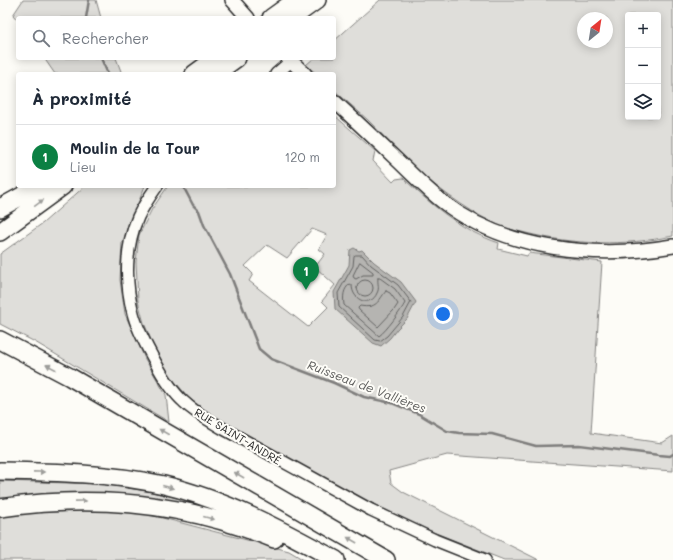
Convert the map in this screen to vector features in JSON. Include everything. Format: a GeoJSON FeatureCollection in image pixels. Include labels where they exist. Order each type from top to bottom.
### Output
{"type":"FeatureCollection","features":[{"type":"Feature","properties":{"kind":"highway"},"geometry":{"type":"LineString","coordinates":[[277,16],[317,0]]}},
{"type":"Feature","properties":{"kind":"highway"},"geometry":{"type":"LineString","coordinates":[[197,72],[213,60]]}},
{"type":"Feature","properties":{"kind":"highway"},"geometry":{"type":"LineString","coordinates":[[218,72],[234,60]]}},
{"type":"Feature","properties":{"kind":"highway"},"geometry":{"type":"LineString","coordinates":[[0,208],[36,188]]}},
{"type":"Feature","properties":{"kind":"highway"},"geometry":{"type":"LineString","coordinates":[[0,218],[40,188]]}},
{"type":"Feature","properties":{"kind":"highway"},"geometry":{"type":"LineString","coordinates":[[0,232],[60,188]]}},
{"type":"Feature","properties":{"kind":"highway"},"geometry":{"type":"LineString","coordinates":[[4,342],[70,377],[386,560]]}},
{"type":"Feature","properties":{"kind":"highway"},"geometry":{"type":"LineString","coordinates":[[0,472],[56,472],[102,475],[165,485],[230,507],[332,557]]}},
{"type":"Feature","properties":{"kind":"highway"},"geometry":{"type":"LineString","coordinates":[[0,508],[53,502],[88,501],[123,502],[159,507],[212,518],[249,529],[299,549],[332,557]]}},
{"type":"Feature","properties":{"kind":"main road"},"geometry":{"type":"LineString","coordinates":[[232,0],[246,16]]}},
{"type":"Feature","properties":{"kind":"main road"},"geometry":{"type":"LineString","coordinates":[[290,60],[303,72]]}},
{"type":"Feature","properties":{"kind":"main road"},"geometry":{"type":"LineString","coordinates":[[336,103],[444,203],[475,222],[494,231],[531,243],[570,249],[627,251],[673,246]]}},
{"type":"Feature","properties":{"kind":"street"},"geometry":{"type":"LineString","coordinates":[[278,72],[290,60]]}},
{"type":"Feature","properties":{"kind":"street","name":"RUE SAINT-ANDRÉ"},"geometry":{"type":"LineString","coordinates":[[156,188],[138,218],[130,244],[128,262],[130,298],[133,313],[144,342],[169,384],[183,402],[200,415],[222,428],[371,510],[434,540],[485,560]]}},
{"type":"Feature","properties":{"kind":"shaded area"},"geometry":{"type":"Polygon","coordinates":[[[23,0],[96,0],[100,16],[16,16],[16,19],[13,15],[23,0]]]}},
{"type":"Feature","properties":{"kind":"shaded area"},"geometry":{"type":"Polygon","coordinates":[[[380,0],[673,0],[673,236],[618,243],[581,242],[544,237],[508,229],[494,223],[449,196],[412,166],[368,120],[336,92],[336,72],[315,72],[306,65],[312,60],[336,60],[336,39],[380,0]]]}},
{"type":"Feature","properties":{"kind":"shaded area"},"geometry":{"type":"Polygon","coordinates":[[[45,60],[117,60],[121,72],[54,72],[45,60]]]}},
{"type":"Feature","properties":{"kind":"shaded area"},"geometry":{"type":"Polygon","coordinates":[[[336,117],[375,151],[373,161],[393,182],[396,179],[403,178],[445,214],[473,232],[499,243],[498,249],[527,256],[529,253],[602,262],[591,433],[662,443],[673,436],[673,471],[447,455],[389,471],[391,483],[403,492],[539,560],[504,560],[423,528],[367,501],[215,417],[190,399],[169,375],[144,323],[138,301],[136,262],[139,235],[152,209],[167,188],[336,188],[336,117]],[[312,229],[287,258],[267,245],[245,266],[253,274],[249,281],[308,327],[328,307],[322,301],[335,285],[315,267],[325,254],[319,249],[327,235],[312,229]]]}},
{"type":"Feature","properties":{"kind":"shaded area"},"geometry":{"type":"Polygon","coordinates":[[[83,188],[144,188],[122,243],[120,280],[125,314],[145,359],[166,395],[169,422],[35,342],[0,324],[0,254],[43,223],[83,188]]]}},
{"type":"Feature","properties":{"kind":"shaded area"},"geometry":{"type":"Polygon","coordinates":[[[0,481],[104,484],[152,492],[194,502],[224,516],[0,499],[0,481]]]}},
{"type":"Feature","properties":{"kind":"shaded area"},"geometry":{"type":"Polygon","coordinates":[[[128,509],[289,551],[304,560],[0,560],[0,514],[128,509]]]}},
{"type":"Feature","properties":{"kind":"water"},"geometry":{"type":"Polygon","coordinates":[[[354,248],[359,251],[362,250],[374,262],[401,282],[416,302],[407,319],[381,346],[373,343],[335,309],[334,292],[349,265],[350,250],[354,248]]]}},
{"type":"Feature","properties":{"kind":"waterway","name":"Ruisseau de Vallières"},"geometry":{"type":"LineString","coordinates":[[86,16],[89,0]]}},
{"type":"Feature","properties":{"kind":"waterway","name":"Ruisseau de Vallières"},"geometry":{"type":"LineString","coordinates":[[102,60],[107,72]]}},
{"type":"Feature","properties":{"kind":"waterway","name":"Ruisseau de Vallières"},"geometry":{"type":"LineString","coordinates":[[184,188],[193,205],[199,211],[204,225],[230,274],[259,349],[271,359],[334,383],[364,397],[392,403],[419,414],[447,431],[492,434],[536,446],[579,445],[659,455],[670,456],[673,454]]}},
{"type":"Feature","properties":{"kind":"place","name":"Moulin de la Tour"},"geometry":{"type":"Point","coordinates":[306,290]}}]}
